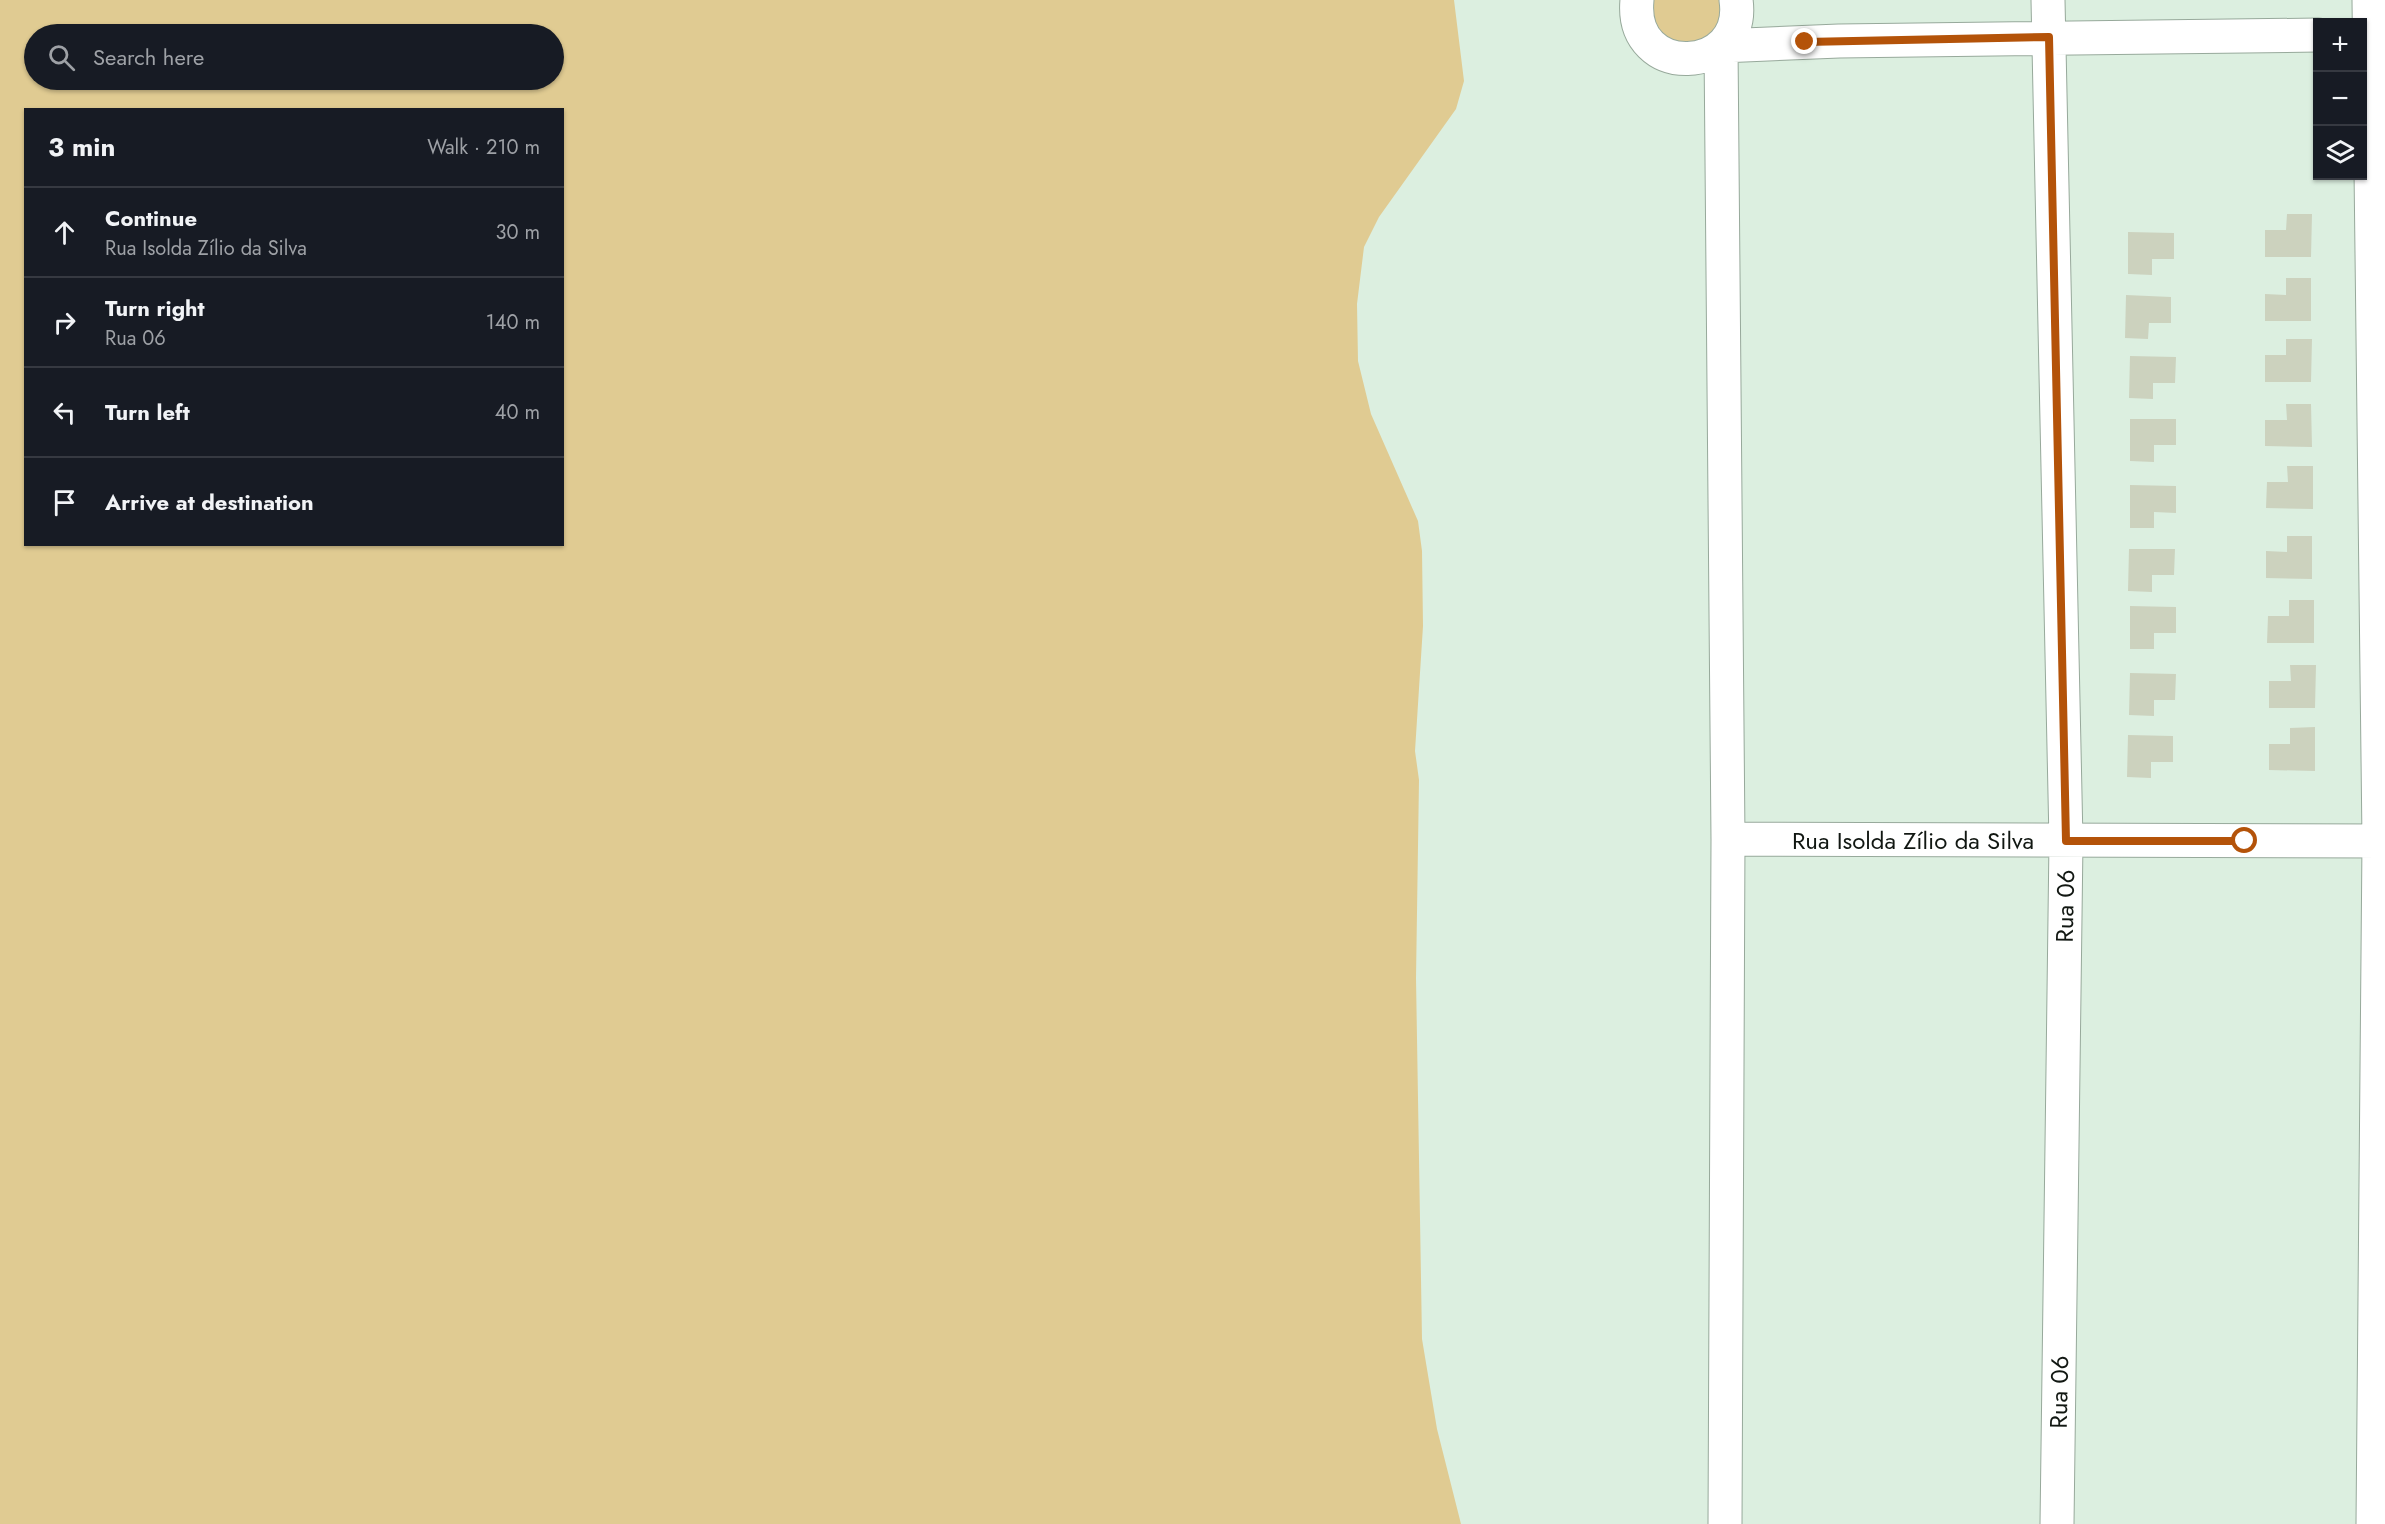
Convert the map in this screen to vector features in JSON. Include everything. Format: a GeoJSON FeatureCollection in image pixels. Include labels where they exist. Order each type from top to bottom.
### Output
{"type":"FeatureCollection","features":[{"type":"Feature","properties":{"kind":"street"},"geometry":{"type":"LineString","coordinates":[[1637,0],[1638,23],[1643,35],[1664,55],[1691,60],[1707,56],[1721,46],[1736,22],[1736,0]]}},
{"type":"Feature","properties":{"kind":"street","name":"Rua 06"},"geometry":{"type":"LineString","coordinates":[[2048,0],[2066,841],[2057,1524]]}},
{"type":"Feature","properties":{"kind":"street"},"geometry":{"type":"LineString","coordinates":[[2369,0],[2372,35],[2382,841],[2373,1524]]}},
{"type":"Feature","properties":{"kind":"street"},"geometry":{"type":"LineString","coordinates":[[1721,46],[2049,37],[2313,35]]}},
{"type":"Feature","properties":{"kind":"street"},"geometry":{"type":"LineString","coordinates":[[1721,46],[1728,839],[1725,1524]]}},
{"type":"Feature","properties":{"kind":"street","name":"Rua Isolda Zílio da Silva"},"geometry":{"type":"LineString","coordinates":[[1728,839],[2382,841]]}},
{"type":"Feature","properties":{"kind":"shaded area"},"geometry":{"type":"Polygon","coordinates":[[[0,0],[1454,0],[1464,81],[1456,109],[1379,217],[1364,247],[1357,304],[1358,361],[1371,414],[1418,521],[1422,551],[1423,626],[1415,751],[1419,780],[1416,978],[1422,1339],[1437,1429],[1461,1524],[0,1524],[0,0]]]}},
{"type":"Feature","properties":{"kind":"shaded area"},"geometry":{"type":"Polygon","coordinates":[[[1637,0],[1736,0],[1736,22],[1674,58],[1637,0]]]}},
{"type":"Feature","properties":{"kind":"building"},"geometry":{"type":"Polygon","coordinates":[[[2287,214],[2312,214],[2311,257],[2265,257],[2265,230],[2286,230],[2287,214]]]}},
{"type":"Feature","properties":{"kind":"building"},"geometry":{"type":"Polygon","coordinates":[[[2128,232],[2174,233],[2174,259],[2152,259],[2152,275],[2128,274],[2128,232]]]}},
{"type":"Feature","properties":{"kind":"building"},"geometry":{"type":"Polygon","coordinates":[[[2286,278],[2311,278],[2311,321],[2265,321],[2265,294],[2286,295],[2286,278]]]}},
{"type":"Feature","properties":{"kind":"building"},"geometry":{"type":"Polygon","coordinates":[[[2126,295],[2171,297],[2171,323],[2149,323],[2148,339],[2125,338],[2126,295]]]}},
{"type":"Feature","properties":{"kind":"building"},"geometry":{"type":"Polygon","coordinates":[[[2286,339],[2312,339],[2311,382],[2265,382],[2265,355],[2286,355],[2286,339]]]}},
{"type":"Feature","properties":{"kind":"building"},"geometry":{"type":"Polygon","coordinates":[[[2130,356],[2176,357],[2175,383],[2153,383],[2153,399],[2129,398],[2130,356]]]}},
{"type":"Feature","properties":{"kind":"building"},"geometry":{"type":"Polygon","coordinates":[[[2286,404],[2311,404],[2312,447],[2265,446],[2265,420],[2287,420],[2286,404]]]}},
{"type":"Feature","properties":{"kind":"building"},"geometry":{"type":"Polygon","coordinates":[[[2130,419],[2176,419],[2176,445],[2154,445],[2154,462],[2130,461],[2130,419]]]}},
{"type":"Feature","properties":{"kind":"building"},"geometry":{"type":"Polygon","coordinates":[[[2287,466],[2313,466],[2313,509],[2266,508],[2267,482],[2288,482],[2287,466]]]}},
{"type":"Feature","properties":{"kind":"building"},"geometry":{"type":"Polygon","coordinates":[[[2130,485],[2176,486],[2176,513],[2154,512],[2154,528],[2130,528],[2130,485]]]}},
{"type":"Feature","properties":{"kind":"building"},"geometry":{"type":"Polygon","coordinates":[[[2287,536],[2312,536],[2312,579],[2266,578],[2266,551],[2287,552],[2287,536]]]}},
{"type":"Feature","properties":{"kind":"building"},"geometry":{"type":"Polygon","coordinates":[[[2129,549],[2175,549],[2174,575],[2152,575],[2152,592],[2128,591],[2129,549]]]}},
{"type":"Feature","properties":{"kind":"building"},"geometry":{"type":"Polygon","coordinates":[[[2289,600],[2314,600],[2314,643],[2267,643],[2268,616],[2289,616],[2289,600]]]}},
{"type":"Feature","properties":{"kind":"building"},"geometry":{"type":"Polygon","coordinates":[[[2130,606],[2176,607],[2176,633],[2154,633],[2154,649],[2130,649],[2130,606]]]}},
{"type":"Feature","properties":{"kind":"building"},"geometry":{"type":"Polygon","coordinates":[[[2290,665],[2316,665],[2315,708],[2269,708],[2269,681],[2291,681],[2290,665]]]}},
{"type":"Feature","properties":{"kind":"building"},"geometry":{"type":"Polygon","coordinates":[[[2130,673],[2176,674],[2175,700],[2154,700],[2154,716],[2129,715],[2130,673]]]}},
{"type":"Feature","properties":{"kind":"building"},"geometry":{"type":"Polygon","coordinates":[[[2315,727],[2315,771],[2269,770],[2269,744],[2290,744],[2290,728],[2315,727]]]}},
{"type":"Feature","properties":{"kind":"building"},"geometry":{"type":"Polygon","coordinates":[[[2128,735],[2173,736],[2173,762],[2151,762],[2151,778],[2127,777],[2128,735]]]}},
{"type":"Feature","properties":{"kind":"route"},"geometry":{"type":"LineString","coordinates":[[1805,42],[2049,37],[2066,841],[2245,841]]}}]}
